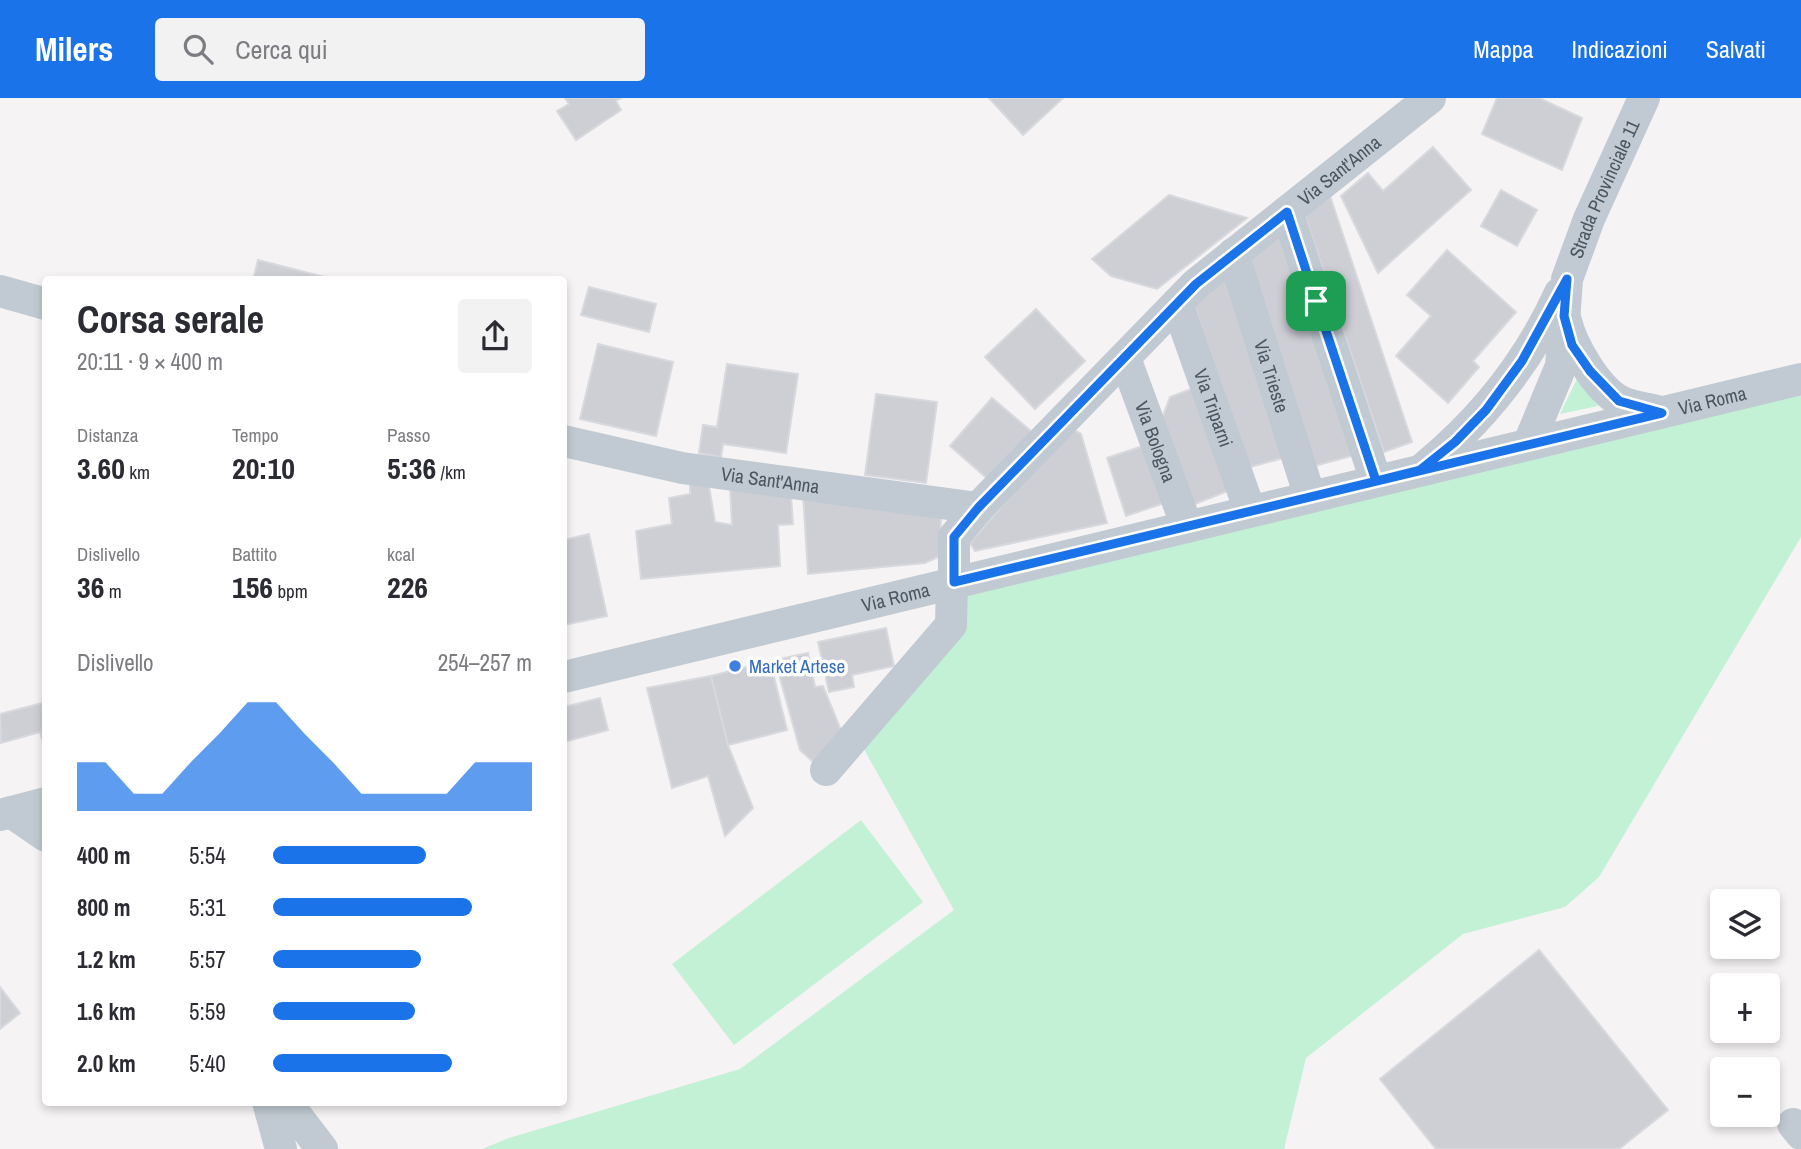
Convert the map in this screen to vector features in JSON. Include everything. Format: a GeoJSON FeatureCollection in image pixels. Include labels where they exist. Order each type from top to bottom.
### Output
{"type":"FeatureCollection","features":[{"type":"Feature","properties":{"kind":"street","name":"Strada Provinciale 11"},"geometry":{"type":"LineString","coordinates":[[1529,443],[1561,366],[1567,279],[1589,219],[1644,98]]}},
{"type":"Feature","properties":{"kind":"street","name":"Via Sant'Anna"},"geometry":{"type":"LineString","coordinates":[[826,771],[951,625],[954,537],[978,508],[1177,304],[1233,254],[1423,100]]}},
{"type":"Feature","properties":{"kind":"street"},"geometry":{"type":"LineString","coordinates":[[1287,212],[1376,481]]}},
{"type":"Feature","properties":{"kind":"street","name":"Via Trieste"},"geometry":{"type":"LineString","coordinates":[[1233,254],[1310,497]]}},
{"type":"Feature","properties":{"kind":"street"},"geometry":{"type":"LineString","coordinates":[[1420,470],[1455,442],[1486,410],[1518,368],[1567,279]]}},
{"type":"Feature","properties":{"kind":"street"},"geometry":{"type":"LineString","coordinates":[[0,291],[42,303]]}},
{"type":"Feature","properties":{"kind":"street","name":"Via Triparni"},"geometry":{"type":"LineString","coordinates":[[1177,304],[1250,511]]}},
{"type":"Feature","properties":{"kind":"street"},"geometry":{"type":"LineString","coordinates":[[1564,316],[1572,345],[1590,371],[1619,401],[1662,413]]}},
{"type":"Feature","properties":{"kind":"street","name":"Via Bologna"},"geometry":{"type":"LineString","coordinates":[[1125,358],[1186,527]]}},
{"type":"Feature","properties":{"kind":"street"},"geometry":{"type":"LineString","coordinates":[[1518,368],[1516,391],[1520,422],[1529,443]]}},
{"type":"Feature","properties":{"kind":"street","name":"Via Roma"},"geometry":{"type":"LineString","coordinates":[[567,676],[1801,379]]}},
{"type":"Feature","properties":{"kind":"street","name":"Via Sant'Anna"},"geometry":{"type":"LineString","coordinates":[[567,442],[682,468],[978,508]]}},
{"type":"Feature","properties":{"kind":"street"},"geometry":{"type":"LineString","coordinates":[[5,813],[42,804]]}},
{"type":"Feature","properties":{"kind":"street"},"geometry":{"type":"LineString","coordinates":[[5,813],[42,834]]}},
{"type":"Feature","properties":{"kind":"street"},"geometry":{"type":"LineString","coordinates":[[269,1106],[281,1149]]}},
{"type":"Feature","properties":{"kind":"street"},"geometry":{"type":"LineString","coordinates":[[289,1106],[323,1149]]}},
{"type":"Feature","properties":{"kind":"green space"},"geometry":{"type":"Polygon","coordinates":[[[1801,378],[1801,537],[1599,877],[1565,907],[1463,934],[1306,1058],[1284,1149],[482,1149],[509,1138],[740,1069],[954,910],[856,735],[951,625],[954,582],[1801,378]]]}},
{"type":"Feature","properties":{"kind":"green space"},"geometry":{"type":"Polygon","coordinates":[[[1577,379],[1598,406],[1560,414],[1577,379]]]}},
{"type":"Feature","properties":{"kind":"green space"},"geometry":{"type":"Polygon","coordinates":[[[861,820],[923,902],[734,1045],[672,964],[861,820]]]}},
{"type":"Feature","properties":{"kind":"building"},"geometry":{"type":"Polygon","coordinates":[[[565,98],[621,98],[616,101],[621,110],[576,140],[557,111],[569,104],[565,98]]]}},
{"type":"Feature","properties":{"kind":"building"},"geometry":{"type":"Polygon","coordinates":[[[989,98],[1063,98],[1023,135],[989,98]]]}},
{"type":"Feature","properties":{"kind":"building"},"geometry":{"type":"Polygon","coordinates":[[[1497,98],[1539,98],[1582,118],[1562,170],[1482,134],[1497,98]]]}},
{"type":"Feature","properties":{"kind":"building"},"geometry":{"type":"Polygon","coordinates":[[[1433,147],[1471,190],[1378,273],[1341,196],[1368,173],[1383,191],[1433,147]]]}},
{"type":"Feature","properties":{"kind":"building"},"geometry":{"type":"Polygon","coordinates":[[[1501,190],[1537,210],[1517,246],[1481,226],[1501,190]]]}},
{"type":"Feature","properties":{"kind":"building"},"geometry":{"type":"Polygon","coordinates":[[[1329,193],[1412,442],[1384,452],[1304,213],[1329,193]]]}},
{"type":"Feature","properties":{"kind":"building"},"geometry":{"type":"Polygon","coordinates":[[[1169,195],[1247,218],[1157,289],[1111,276],[1092,259],[1169,195]]]}},
{"type":"Feature","properties":{"kind":"building"},"geometry":{"type":"Polygon","coordinates":[[[1278,229],[1355,455],[1314,466],[1245,257],[1278,229]]]}},
{"type":"Feature","properties":{"kind":"building"},"geometry":{"type":"Polygon","coordinates":[[[1447,250],[1516,312],[1473,361],[1479,367],[1448,403],[1396,356],[1431,316],[1407,295],[1447,250]]]}},
{"type":"Feature","properties":{"kind":"building"},"geometry":{"type":"Polygon","coordinates":[[[258,260],[320,276],[254,276],[258,260]]]}},
{"type":"Feature","properties":{"kind":"building"},"geometry":{"type":"Polygon","coordinates":[[[1219,278],[1229,282],[1287,457],[1250,467],[1193,303],[1219,278]]]}},
{"type":"Feature","properties":{"kind":"building"},"geometry":{"type":"Polygon","coordinates":[[[589,287],[656,304],[649,332],[581,315],[589,287]]]}},
{"type":"Feature","properties":{"kind":"building"},"geometry":{"type":"Polygon","coordinates":[[[1036,309],[1085,361],[1035,409],[985,357],[1036,309]]]}},
{"type":"Feature","properties":{"kind":"building"},"geometry":{"type":"Polygon","coordinates":[[[598,344],[673,362],[656,436],[580,419],[598,344]]]}},
{"type":"Feature","properties":{"kind":"building"},"geometry":{"type":"Polygon","coordinates":[[[727,364],[798,374],[786,453],[723,444],[721,457],[699,453],[703,425],[717,427],[727,364]]]}},
{"type":"Feature","properties":{"kind":"building"},"geometry":{"type":"Polygon","coordinates":[[[1194,388],[1233,489],[1190,506],[1159,427],[1170,397],[1194,388]]]}},
{"type":"Feature","properties":{"kind":"building"},"geometry":{"type":"Polygon","coordinates":[[[876,394],[937,402],[926,483],[865,475],[876,394]]]}},
{"type":"Feature","properties":{"kind":"building"},"geometry":{"type":"Polygon","coordinates":[[[992,398],[1032,432],[989,480],[950,446],[992,398]]]}},
{"type":"Feature","properties":{"kind":"building"},"geometry":{"type":"Polygon","coordinates":[[[1074,430],[1081,434],[1107,523],[975,551],[970,543],[1045,456],[1074,430]]]}},
{"type":"Feature","properties":{"kind":"building"},"geometry":{"type":"Polygon","coordinates":[[[1146,445],[1164,503],[1126,516],[1107,458],[1146,445]]]}},
{"type":"Feature","properties":{"kind":"building"},"geometry":{"type":"Polygon","coordinates":[[[690,482],[709,486],[715,522],[732,525],[730,485],[791,496],[793,524],[778,525],[780,566],[641,579],[636,531],[672,524],[669,498],[690,494],[690,482]]]}},
{"type":"Feature","properties":{"kind":"building"},"geometry":{"type":"Polygon","coordinates":[[[803,494],[941,512],[940,556],[925,563],[808,574],[803,494]]]}},
{"type":"Feature","properties":{"kind":"building"},"geometry":{"type":"Polygon","coordinates":[[[589,534],[607,616],[567,624],[567,539],[589,534]]]}},
{"type":"Feature","properties":{"kind":"building"},"geometry":{"type":"Polygon","coordinates":[[[886,628],[894,666],[852,675],[854,687],[829,692],[818,642],[886,628]]]}},
{"type":"Feature","properties":{"kind":"building"},"geometry":{"type":"Polygon","coordinates":[[[808,653],[815,687],[823,686],[845,740],[821,769],[800,750],[775,660],[808,653]]]}},
{"type":"Feature","properties":{"kind":"building"},"geometry":{"type":"Polygon","coordinates":[[[770,661],[787,730],[728,745],[711,676],[770,661]]]}},
{"type":"Feature","properties":{"kind":"building"},"geometry":{"type":"Polygon","coordinates":[[[711,676],[728,745],[753,808],[725,836],[708,776],[672,788],[647,688],[711,676]]]}},
{"type":"Feature","properties":{"kind":"building"},"geometry":{"type":"Polygon","coordinates":[[[600,698],[608,730],[567,741],[567,706],[600,698]]]}},
{"type":"Feature","properties":{"kind":"building"},"geometry":{"type":"Polygon","coordinates":[[[42,703],[42,738],[40,732],[1,743],[0,714],[42,703]]]}},
{"type":"Feature","properties":{"kind":"building"},"geometry":{"type":"Polygon","coordinates":[[[1539,950],[1668,1110],[1619,1149],[1436,1149],[1380,1079],[1539,950]]]}},
{"type":"Feature","properties":{"kind":"building"},"geometry":{"type":"Polygon","coordinates":[[[0,987],[20,1013],[0,1029],[0,987]]]}},
{"type":"Feature","properties":{"kind":"place","name":"Market Artese"},"geometry":{"type":"Point","coordinates":[735,666]}},
{"type":"Feature","properties":{"kind":"route"},"geometry":{"type":"LineString","coordinates":[[1287,212],[1316,301],[1376,481],[1420,470],[1455,442],[1486,410],[1522,361],[1567,279],[1564,316],[1572,345],[1590,371],[1619,401],[1662,413],[954,582],[954,537],[978,508],[1196,284],[1287,212]]}}]}
